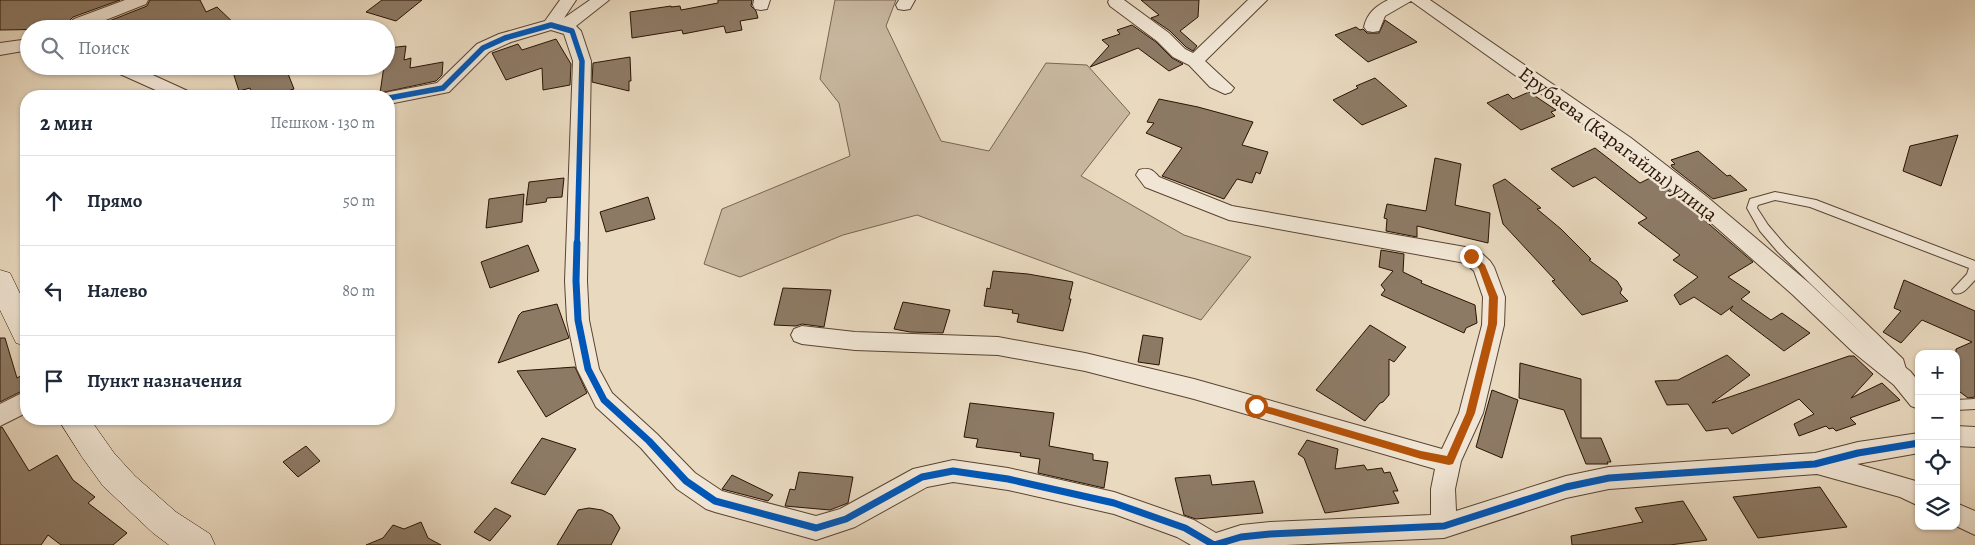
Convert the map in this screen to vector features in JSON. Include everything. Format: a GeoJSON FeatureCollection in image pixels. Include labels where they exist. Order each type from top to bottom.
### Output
{"type":"FeatureCollection","features":[{"type":"Feature","properties":{"kind":"street"},"geometry":{"type":"LineString","coordinates":[[90,20],[140,0]]}},
{"type":"Feature","properties":{"kind":"street"},"geometry":{"type":"LineString","coordinates":[[395,97],[443,88],[482,48],[524,32],[557,26],[601,0]]}},
{"type":"Feature","properties":{"kind":"street"},"geometry":{"type":"LineString","coordinates":[[1195,61],[1248,8],[1259,0]]}},
{"type":"Feature","properties":{"kind":"street"},"geometry":{"type":"LineString","coordinates":[[1374,27],[1374,18],[1381,9],[1403,0]]}},
{"type":"Feature","properties":{"kind":"street","name":"Ерубаева (Карагайлы) улица"},"geometry":{"type":"LineString","coordinates":[[1419,0],[1624,143],[1699,201],[1801,289],[1861,346],[1902,378],[1916,395]]}},
{"type":"Feature","properties":{"kind":"street"},"geometry":{"type":"LineString","coordinates":[[557,26],[566,1]]}},
{"type":"Feature","properties":{"kind":"street"},"geometry":{"type":"LineString","coordinates":[[1116,2],[1163,37],[1179,52],[1195,61],[1202,71],[1217,84],[1225,88]]}},
{"type":"Feature","properties":{"kind":"street"},"geometry":{"type":"LineString","coordinates":[[79,20],[85,12],[86,6]]}},
{"type":"Feature","properties":{"kind":"street"},"geometry":{"type":"LineString","coordinates":[[557,26],[572,31],[582,62],[576,281],[578,320],[588,369],[604,400],[649,441],[686,481],[715,501],[816,528],[846,519],[922,477],[953,471],[1008,479],[1114,503],[1185,528],[1214,545],[1241,537],[1270,534],[1444,526],[1566,487],[1609,478],[1815,464],[1858,452],[1915,444]]}},
{"type":"Feature","properties":{"kind":"street"},"geometry":{"type":"LineString","coordinates":[[0,49],[20,46]]}},
{"type":"Feature","properties":{"kind":"street"},"geometry":{"type":"LineString","coordinates":[[137,75],[171,90]]}},
{"type":"Feature","properties":{"kind":"street"},"geometry":{"type":"LineString","coordinates":[[1146,174],[1152,182],[1196,201],[1229,212],[1471,256],[1483,267],[1494,297],[1492,324],[1471,413],[1449,461],[1443,490],[1444,526]]}},
{"type":"Feature","properties":{"kind":"street"},"geometry":{"type":"LineString","coordinates":[[0,281],[20,323]]}},
{"type":"Feature","properties":{"kind":"street"},"geometry":{"type":"LineString","coordinates":[[802,335],[855,341],[998,346],[1085,362],[1194,389],[1421,455],[1449,461]]}},
{"type":"Feature","properties":{"kind":"street"},"geometry":{"type":"LineString","coordinates":[[0,416],[20,404]]}},
{"type":"Feature","properties":{"kind":"street"},"geometry":{"type":"LineString","coordinates":[[77,425],[113,475],[181,535],[198,545]]}},
{"type":"Feature","properties":{"kind":"street"},"geometry":{"type":"LineString","coordinates":[[1960,436],[1975,437]]}},
{"type":"Feature","properties":{"kind":"street"},"geometry":{"type":"LineString","coordinates":[[1815,464],[1906,488],[1915,492]]}},
{"type":"Feature","properties":{"kind":"street"},"geometry":{"type":"LineString","coordinates":[[1960,516],[1975,523]]}},
{"type":"Feature","properties":{"kind":"lane"},"geometry":{"type":"LineString","coordinates":[[1902,378],[1899,362],[1782,249],[1764,228],[1752,208],[1754,202],[1775,196],[1812,203],[1975,267],[1971,277],[1958,290]]}},
{"type":"Feature","properties":{"kind":"lane"},"geometry":{"type":"LineString","coordinates":[[1960,405],[1975,404]]}},
{"type":"Feature","properties":{"kind":"shaded area"},"geometry":{"type":"Polygon","coordinates":[[[835,0],[896,0],[886,26],[941,141],[989,151],[1046,63],[1087,65],[1130,113],[1081,176],[1184,235],[1251,257],[1201,320],[917,215],[843,235],[740,277],[704,264],[722,209],[850,156],[839,103],[820,79],[835,0]]]}},
{"type":"Feature","properties":{"kind":"building"},"geometry":{"type":"Polygon","coordinates":[[[0,0],[120,0],[73,17],[70,20],[20,20],[20,30],[0,30],[0,0]]]}},
{"type":"Feature","properties":{"kind":"building"},"geometry":{"type":"Polygon","coordinates":[[[150,0],[200,0],[206,12],[217,7],[231,20],[112,20],[147,6],[150,0]]]}},
{"type":"Feature","properties":{"kind":"building"},"geometry":{"type":"Polygon","coordinates":[[[382,0],[422,0],[396,21],[366,12],[382,0]]]}},
{"type":"Feature","properties":{"kind":"building"},"geometry":{"type":"Polygon","coordinates":[[[718,0],[752,0],[751,6],[756,11],[758,18],[740,21],[742,30],[726,33],[724,26],[683,34],[682,30],[632,38],[630,12],[671,6],[680,6],[681,10],[718,3],[718,0]]]}},
{"type":"Feature","properties":{"kind":"building"},"geometry":{"type":"Polygon","coordinates":[[[1141,0],[1199,0],[1198,17],[1180,31],[1197,46],[1193,51],[1186,47],[1170,31],[1151,18],[1159,15],[1141,0]]]}},
{"type":"Feature","properties":{"kind":"building"},"geometry":{"type":"Polygon","coordinates":[[[1385,20],[1417,42],[1368,62],[1335,35],[1356,27],[1360,30],[1363,29],[1367,33],[1379,33],[1385,20]]]}},
{"type":"Feature","properties":{"kind":"building"},"geometry":{"type":"Polygon","coordinates":[[[1132,25],[1156,42],[1172,58],[1183,64],[1169,71],[1138,48],[1090,67],[1109,46],[1102,40],[1120,34],[1117,30],[1132,25]]]}},
{"type":"Feature","properties":{"kind":"building"},"geometry":{"type":"Polygon","coordinates":[[[556,39],[571,64],[570,85],[543,90],[542,68],[506,80],[492,53],[518,44],[522,50],[556,39]]]}},
{"type":"Feature","properties":{"kind":"building"},"geometry":{"type":"Polygon","coordinates":[[[406,46],[404,60],[411,58],[410,68],[443,62],[442,75],[436,81],[394,90],[380,90],[383,75],[395,75],[395,47],[406,46]]]}},
{"type":"Feature","properties":{"kind":"building"},"geometry":{"type":"Polygon","coordinates":[[[630,57],[631,81],[629,81],[629,91],[592,82],[593,63],[630,57]]]}},
{"type":"Feature","properties":{"kind":"building"},"geometry":{"type":"Polygon","coordinates":[[[234,75],[289,75],[294,89],[250,90],[250,88],[239,90],[234,75]]]}},
{"type":"Feature","properties":{"kind":"building"},"geometry":{"type":"Polygon","coordinates":[[[1375,78],[1407,106],[1362,125],[1333,100],[1358,88],[1356,86],[1375,78]]]}},
{"type":"Feature","properties":{"kind":"building"},"geometry":{"type":"Polygon","coordinates":[[[1529,92],[1556,110],[1551,112],[1555,116],[1521,130],[1487,103],[1508,94],[1513,99],[1529,92]]]}},
{"type":"Feature","properties":{"kind":"building"},"geometry":{"type":"Polygon","coordinates":[[[1159,99],[1253,122],[1242,145],[1268,152],[1260,174],[1256,172],[1252,183],[1237,179],[1224,199],[1162,176],[1182,148],[1146,133],[1154,123],[1147,122],[1159,99]]]}},
{"type":"Feature","properties":{"kind":"building"},"geometry":{"type":"Polygon","coordinates":[[[1958,135],[1941,186],[1903,171],[1910,146],[1958,135]]]}},
{"type":"Feature","properties":{"kind":"building"},"geometry":{"type":"Polygon","coordinates":[[[1595,148],[1640,183],[1652,177],[1753,262],[1728,277],[1750,292],[1741,299],[1771,320],[1782,313],[1810,333],[1784,351],[1730,310],[1733,306],[1721,315],[1694,297],[1680,305],[1674,295],[1698,277],[1673,260],[1680,255],[1638,223],[1647,218],[1595,177],[1573,187],[1551,169],[1595,148]]]}},
{"type":"Feature","properties":{"kind":"building"},"geometry":{"type":"Polygon","coordinates":[[[1698,151],[1727,176],[1730,175],[1747,190],[1713,199],[1672,167],[1671,165],[1675,164],[1671,160],[1698,151]]]}},
{"type":"Feature","properties":{"kind":"building"},"geometry":{"type":"Polygon","coordinates":[[[1435,158],[1461,164],[1455,205],[1490,213],[1488,243],[1417,226],[1417,237],[1386,231],[1387,219],[1384,218],[1387,204],[1426,211],[1435,158]]]}},
{"type":"Feature","properties":{"kind":"building"},"geometry":{"type":"Polygon","coordinates":[[[564,178],[562,197],[547,198],[546,202],[526,205],[529,182],[564,178]]]}},
{"type":"Feature","properties":{"kind":"building"},"geometry":{"type":"Polygon","coordinates":[[[1505,179],[1541,208],[1537,209],[1561,229],[1591,259],[1589,260],[1617,281],[1622,289],[1620,293],[1628,301],[1582,315],[1552,281],[1555,280],[1503,224],[1493,185],[1505,179]]]}},
{"type":"Feature","properties":{"kind":"building"},"geometry":{"type":"Polygon","coordinates":[[[524,194],[522,222],[486,228],[489,199],[524,194]]]}},
{"type":"Feature","properties":{"kind":"building"},"geometry":{"type":"Polygon","coordinates":[[[648,197],[655,219],[606,232],[600,212],[648,197]]]}},
{"type":"Feature","properties":{"kind":"building"},"geometry":{"type":"Polygon","coordinates":[[[528,245],[539,271],[490,288],[481,262],[528,245]]]}},
{"type":"Feature","properties":{"kind":"building"},"geometry":{"type":"Polygon","coordinates":[[[1381,250],[1404,254],[1403,272],[1422,281],[1421,283],[1475,305],[1477,323],[1466,328],[1464,333],[1381,295],[1385,290],[1381,285],[1393,271],[1379,267],[1381,250]]]}},
{"type":"Feature","properties":{"kind":"building"},"geometry":{"type":"Polygon","coordinates":[[[993,271],[1028,274],[1073,282],[1063,331],[1017,322],[1019,314],[1012,313],[1013,310],[984,306],[987,288],[990,289],[993,271]]]}},
{"type":"Feature","properties":{"kind":"building"},"geometry":{"type":"Polygon","coordinates":[[[1904,280],[1975,311],[1975,397],[1968,398],[1960,392],[1960,350],[1956,350],[1972,342],[1922,320],[1901,343],[1883,332],[1901,311],[1894,308],[1904,280]]]}},
{"type":"Feature","properties":{"kind":"building"},"geometry":{"type":"Polygon","coordinates":[[[783,288],[831,290],[824,327],[802,324],[796,326],[774,325],[783,288]]]}},
{"type":"Feature","properties":{"kind":"building"},"geometry":{"type":"Polygon","coordinates":[[[903,302],[950,310],[943,333],[910,332],[894,329],[903,302]]]}},
{"type":"Feature","properties":{"kind":"building"},"geometry":{"type":"Polygon","coordinates":[[[557,304],[569,338],[498,363],[522,312],[557,304]]]}},
{"type":"Feature","properties":{"kind":"building"},"geometry":{"type":"Polygon","coordinates":[[[1370,325],[1406,347],[1394,362],[1389,359],[1389,395],[1365,421],[1316,390],[1370,325]]]}},
{"type":"Feature","properties":{"kind":"building"},"geometry":{"type":"Polygon","coordinates":[[[1143,335],[1163,338],[1159,365],[1138,362],[1143,335]]]}},
{"type":"Feature","properties":{"kind":"building"},"geometry":{"type":"Polygon","coordinates":[[[0,338],[5,338],[17,378],[20,376],[20,392],[0,402],[0,338]]]}},
{"type":"Feature","properties":{"kind":"building"},"geometry":{"type":"Polygon","coordinates":[[[1727,355],[1750,375],[1712,403],[1849,356],[1854,356],[1873,374],[1851,398],[1882,383],[1900,400],[1850,418],[1856,424],[1836,431],[1826,426],[1799,436],[1794,424],[1814,414],[1799,399],[1732,434],[1728,428],[1706,431],[1688,404],[1667,405],[1655,381],[1678,380],[1727,355]]]}},
{"type":"Feature","properties":{"kind":"building"},"geometry":{"type":"Polygon","coordinates":[[[1520,363],[1581,379],[1581,438],[1601,438],[1611,462],[1607,462],[1608,464],[1586,464],[1564,410],[1519,398],[1520,363]]]}},
{"type":"Feature","properties":{"kind":"building"},"geometry":{"type":"Polygon","coordinates":[[[575,367],[587,393],[546,417],[517,371],[575,367]]]}},
{"type":"Feature","properties":{"kind":"building"},"geometry":{"type":"Polygon","coordinates":[[[1492,390],[1518,400],[1502,458],[1476,447],[1492,390]]]}},
{"type":"Feature","properties":{"kind":"building"},"geometry":{"type":"Polygon","coordinates":[[[970,403],[1054,413],[1049,446],[1093,454],[1093,460],[1108,462],[1104,488],[1038,473],[1040,459],[1020,456],[1021,453],[976,447],[978,439],[964,437],[970,403]]]}},
{"type":"Feature","properties":{"kind":"building"},"geometry":{"type":"Polygon","coordinates":[[[2,427],[29,471],[57,455],[73,480],[95,497],[88,503],[127,533],[113,545],[61,545],[48,535],[41,545],[0,545],[0,428],[2,427]]]}},
{"type":"Feature","properties":{"kind":"building"},"geometry":{"type":"Polygon","coordinates":[[[542,438],[576,449],[545,495],[511,483],[542,438]]]}},
{"type":"Feature","properties":{"kind":"building"},"geometry":{"type":"Polygon","coordinates":[[[1307,440],[1338,449],[1335,469],[1364,465],[1367,470],[1382,468],[1384,473],[1390,472],[1398,491],[1393,491],[1399,503],[1325,513],[1304,458],[1298,454],[1307,440]]]}},
{"type":"Feature","properties":{"kind":"building"},"geometry":{"type":"Polygon","coordinates":[[[306,446],[320,461],[298,477],[283,462],[306,446]]]}},
{"type":"Feature","properties":{"kind":"building"},"geometry":{"type":"Polygon","coordinates":[[[799,472],[853,477],[848,503],[830,510],[785,506],[790,489],[795,490],[799,472]]]}},
{"type":"Feature","properties":{"kind":"building"},"geometry":{"type":"Polygon","coordinates":[[[732,475],[773,495],[768,501],[722,489],[732,475]]]}},
{"type":"Feature","properties":{"kind":"building"},"geometry":{"type":"Polygon","coordinates":[[[1210,475],[1212,485],[1254,481],[1263,513],[1196,519],[1184,515],[1175,478],[1210,475]]]}},
{"type":"Feature","properties":{"kind":"building"},"geometry":{"type":"Polygon","coordinates":[[[1820,487],[1847,527],[1758,538],[1733,497],[1820,487]]]}},
{"type":"Feature","properties":{"kind":"building"},"geometry":{"type":"Polygon","coordinates":[[[1683,501],[1707,540],[1670,545],[1572,545],[1571,536],[1643,522],[1635,508],[1683,501]]]}},
{"type":"Feature","properties":{"kind":"building"},"geometry":{"type":"Polygon","coordinates":[[[495,508],[511,516],[490,541],[474,532],[495,508]]]}},
{"type":"Feature","properties":{"kind":"building"},"geometry":{"type":"Polygon","coordinates":[[[589,508],[602,510],[612,515],[620,528],[611,545],[557,545],[578,510],[589,508]]]}},
{"type":"Feature","properties":{"kind":"building"},"geometry":{"type":"Polygon","coordinates":[[[421,522],[428,538],[441,545],[366,545],[383,538],[393,525],[404,529],[421,522]]]}},
{"type":"Feature","properties":{"kind":"cycle path"},"geometry":{"type":"LineString","coordinates":[[395,97],[443,88],[483,48],[505,38],[551,25],[572,31],[582,61],[576,281],[578,320],[588,369],[604,400],[649,441],[686,481],[715,501],[816,528],[846,519],[922,477],[953,471],[1008,479],[1114,503],[1185,528],[1214,545],[1241,537],[1270,534],[1444,526],[1566,487],[1609,478],[1815,464],[1858,453],[1915,444]]}},
{"type":"Feature","properties":{"kind":"route"},"geometry":{"type":"LineString","coordinates":[[1256,406],[1421,455],[1449,461],[1471,413],[1492,324],[1494,297],[1483,267],[1471,256]]}}]}
